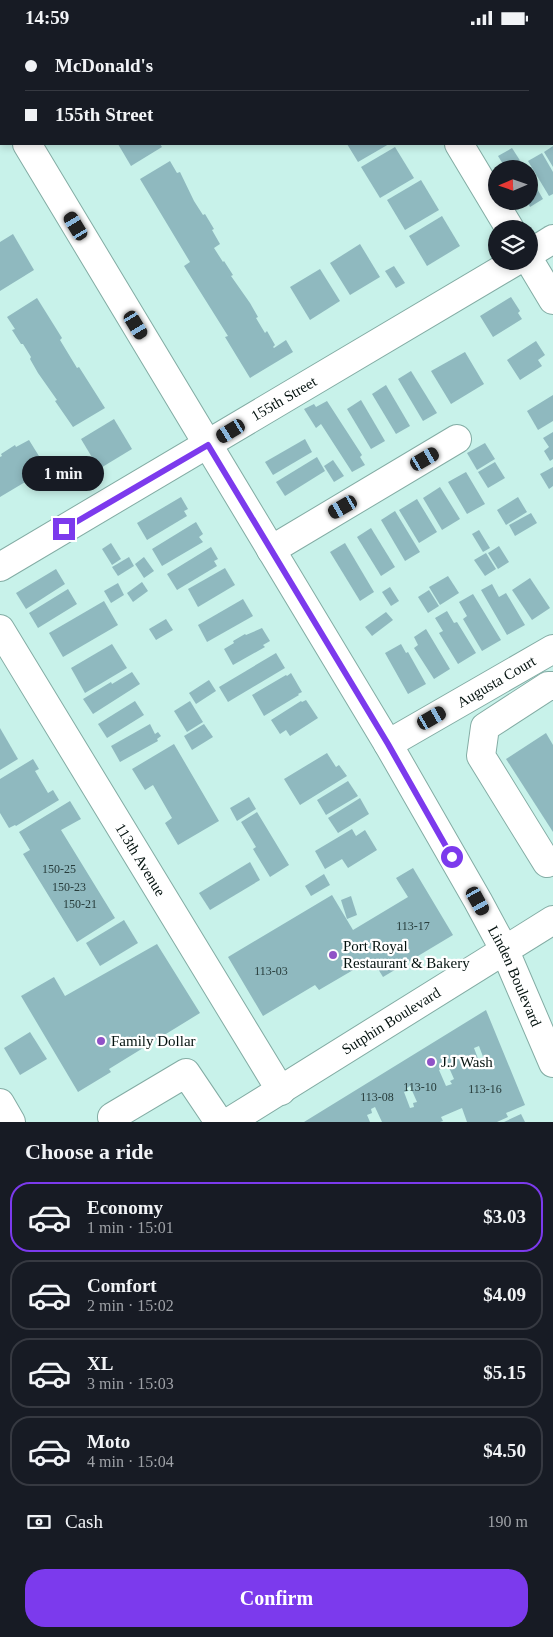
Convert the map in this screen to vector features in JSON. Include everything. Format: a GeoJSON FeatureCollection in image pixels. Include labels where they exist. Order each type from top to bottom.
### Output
{"type":"FeatureCollection","features":[{"type":"Feature","properties":{"kind":"street","name":"Linden Boulevard"},"geometry":{"type":"LineString","coordinates":[[27,145],[388,744],[505,951],[553,1063]]}},
{"type":"Feature","properties":{"kind":"street"},"geometry":{"type":"LineString","coordinates":[[460,145],[505,220]]}},
{"type":"Feature","properties":{"kind":"street"},"geometry":{"type":"LineString","coordinates":[[538,248],[553,239]]}},
{"type":"Feature","properties":{"kind":"street","name":"155th Street"},"geometry":{"type":"LineString","coordinates":[[0,567],[501,270]]}},
{"type":"Feature","properties":{"kind":"street"},"geometry":{"type":"LineString","coordinates":[[535,270],[553,300]]}},
{"type":"Feature","properties":{"kind":"street"},"geometry":{"type":"LineString","coordinates":[[271,550],[457,439]]}},
{"type":"Feature","properties":{"kind":"street","name":"113th Avenue"},"geometry":{"type":"LineString","coordinates":[[0,629],[281,1091]]}},
{"type":"Feature","properties":{"kind":"street","name":"Augusta Court"},"geometry":{"type":"LineString","coordinates":[[388,744],[553,649]]}},
{"type":"Feature","properties":{"kind":"street"},"geometry":{"type":"LineString","coordinates":[[553,686],[548,686],[485,727],[481,756],[547,863],[553,860]]}},
{"type":"Feature","properties":{"kind":"street","name":"Sutphin Boulevard"},"geometry":{"type":"LineString","coordinates":[[229,1122],[553,920]]}},
{"type":"Feature","properties":{"kind":"street"},"geometry":{"type":"LineString","coordinates":[[115,1122],[112,1117],[186,1073],[219,1122]]}},
{"type":"Feature","properties":{"kind":"street"},"geometry":{"type":"LineString","coordinates":[[0,1103],[11,1122]]}},
{"type":"Feature","properties":{"kind":"building"},"geometry":{"type":"Polygon","coordinates":[[[119,145],[161,145],[162,147],[131,166],[119,145]]]}},
{"type":"Feature","properties":{"kind":"building"},"geometry":{"type":"Polygon","coordinates":[[[348,145],[387,145],[358,162],[348,145]]]}},
{"type":"Feature","properties":{"kind":"building"},"geometry":{"type":"Polygon","coordinates":[[[553,146],[553,167],[544,152],[553,146]]]}},
{"type":"Feature","properties":{"kind":"building"},"geometry":{"type":"Polygon","coordinates":[[[395,147],[414,178],[380,198],[361,167],[395,147]]]}},
{"type":"Feature","properties":{"kind":"building"},"geometry":{"type":"Polygon","coordinates":[[[512,148],[519,160],[500,160],[498,156],[512,148]]]}},
{"type":"Feature","properties":{"kind":"building"},"geometry":{"type":"Polygon","coordinates":[[[542,153],[553,172],[553,194],[549,196],[538,178],[538,160],[530,160],[542,153]]]}},
{"type":"Feature","properties":{"kind":"building"},"geometry":{"type":"Polygon","coordinates":[[[170,161],[177,173],[180,172],[194,201],[214,229],[212,230],[220,244],[214,248],[250,303],[265,333],[267,331],[275,345],[273,347],[286,340],[293,352],[250,378],[225,337],[228,336],[184,266],[190,262],[140,179],[170,161]]]}},
{"type":"Feature","properties":{"kind":"building"},"geometry":{"type":"Polygon","coordinates":[[[421,180],[439,210],[405,230],[387,200],[421,180]]]}},
{"type":"Feature","properties":{"kind":"building"},"geometry":{"type":"Polygon","coordinates":[[[538,190],[543,199],[538,202],[538,190]]]}},
{"type":"Feature","properties":{"kind":"building"},"geometry":{"type":"Polygon","coordinates":[[[442,216],[460,246],[427,266],[409,236],[442,216]]]}},
{"type":"Feature","properties":{"kind":"building"},"geometry":{"type":"Polygon","coordinates":[[[13,234],[34,270],[0,291],[0,242],[13,234]]]}},
{"type":"Feature","properties":{"kind":"building"},"geometry":{"type":"Polygon","coordinates":[[[360,244],[380,277],[350,295],[330,263],[360,244]]]}},
{"type":"Feature","properties":{"kind":"building"},"geometry":{"type":"Polygon","coordinates":[[[394,266],[405,283],[396,288],[385,271],[394,266]]]}},
{"type":"Feature","properties":{"kind":"building"},"geometry":{"type":"Polygon","coordinates":[[[320,269],[340,301],[310,320],[290,287],[320,269]]]}},
{"type":"Feature","properties":{"kind":"building"},"geometry":{"type":"Polygon","coordinates":[[[511,297],[520,311],[518,313],[522,319],[493,337],[480,316],[511,297]]]}},
{"type":"Feature","properties":{"kind":"building"},"geometry":{"type":"Polygon","coordinates":[[[37,298],[62,338],[60,340],[77,368],[79,367],[105,408],[73,427],[38,373],[23,344],[21,344],[12,330],[15,329],[7,317],[37,298]]]}},
{"type":"Feature","properties":{"kind":"building"},"geometry":{"type":"Polygon","coordinates":[[[536,341],[545,355],[538,360],[542,366],[520,380],[507,360],[536,341]]]}},
{"type":"Feature","properties":{"kind":"building"},"geometry":{"type":"Polygon","coordinates":[[[465,352],[484,384],[451,404],[431,371],[465,352]]]}},
{"type":"Feature","properties":{"kind":"building"},"geometry":{"type":"Polygon","coordinates":[[[411,371],[437,413],[423,421],[398,379],[411,371]]]}},
{"type":"Feature","properties":{"kind":"building"},"geometry":{"type":"Polygon","coordinates":[[[386,385],[410,426],[396,434],[372,394],[386,385]]]}},
{"type":"Feature","properties":{"kind":"building"},"geometry":{"type":"Polygon","coordinates":[[[553,395],[553,421],[538,430],[527,411],[553,395]]]}},
{"type":"Feature","properties":{"kind":"building"},"geometry":{"type":"Polygon","coordinates":[[[361,400],[385,441],[371,449],[347,409],[361,400]]]}},
{"type":"Feature","properties":{"kind":"building"},"geometry":{"type":"Polygon","coordinates":[[[327,401],[362,455],[360,457],[365,465],[352,472],[321,424],[316,428],[304,409],[314,404],[316,407],[327,401]]]}},
{"type":"Feature","properties":{"kind":"building"},"geometry":{"type":"Polygon","coordinates":[[[114,419],[132,449],[99,469],[81,439],[114,419]]]}},
{"type":"Feature","properties":{"kind":"building"},"geometry":{"type":"Polygon","coordinates":[[[553,432],[553,459],[550,461],[544,451],[549,447],[543,438],[553,432]]]}},
{"type":"Feature","properties":{"kind":"building"},"geometry":{"type":"Polygon","coordinates":[[[305,439],[312,452],[273,475],[265,462],[305,439]]]}},
{"type":"Feature","properties":{"kind":"building"},"geometry":{"type":"Polygon","coordinates":[[[29,440],[47,469],[0,497],[1,454],[15,445],[16,447],[29,440]]]}},
{"type":"Feature","properties":{"kind":"building"},"geometry":{"type":"Polygon","coordinates":[[[485,443],[495,459],[477,470],[467,453],[485,443]]]}},
{"type":"Feature","properties":{"kind":"building"},"geometry":{"type":"Polygon","coordinates":[[[317,457],[325,471],[285,496],[276,482],[317,457]]]}},
{"type":"Feature","properties":{"kind":"building"},"geometry":{"type":"Polygon","coordinates":[[[333,460],[344,476],[334,482],[324,466],[333,460]]]}},
{"type":"Feature","properties":{"kind":"building"},"geometry":{"type":"Polygon","coordinates":[[[495,462],[505,478],[488,488],[478,472],[495,462]]]}},
{"type":"Feature","properties":{"kind":"building"},"geometry":{"type":"Polygon","coordinates":[[[553,467],[553,486],[549,489],[540,474],[553,467]]]}},
{"type":"Feature","properties":{"kind":"building"},"geometry":{"type":"Polygon","coordinates":[[[466,472],[485,504],[467,514],[448,482],[466,472]]]}},
{"type":"Feature","properties":{"kind":"building"},"geometry":{"type":"Polygon","coordinates":[[[440,487],[460,519],[442,530],[423,498],[440,487]]]}},
{"type":"Feature","properties":{"kind":"building"},"geometry":{"type":"Polygon","coordinates":[[[181,497],[188,509],[184,511],[187,516],[147,540],[137,523],[181,497]]]}},
{"type":"Feature","properties":{"kind":"building"},"geometry":{"type":"Polygon","coordinates":[[[518,497],[527,512],[506,525],[497,510],[518,497]]]}},
{"type":"Feature","properties":{"kind":"building"},"geometry":{"type":"Polygon","coordinates":[[[417,499],[437,532],[419,543],[399,510],[417,499]]]}},
{"type":"Feature","properties":{"kind":"building"},"geometry":{"type":"Polygon","coordinates":[[[395,511],[420,552],[405,561],[381,520],[395,511]]]}},
{"type":"Feature","properties":{"kind":"building"},"geometry":{"type":"Polygon","coordinates":[[[531,513],[537,523],[515,536],[509,525],[531,513]]]}},
{"type":"Feature","properties":{"kind":"building"},"geometry":{"type":"Polygon","coordinates":[[[196,522],[203,534],[199,537],[203,542],[162,566],[152,549],[196,522]]]}},
{"type":"Feature","properties":{"kind":"building"},"geometry":{"type":"Polygon","coordinates":[[[371,528],[395,567],[381,576],[357,537],[371,528]]]}},
{"type":"Feature","properties":{"kind":"building"},"geometry":{"type":"Polygon","coordinates":[[[479,530],[490,548],[483,552],[472,534],[479,530]]]}},
{"type":"Feature","properties":{"kind":"building"},"geometry":{"type":"Polygon","coordinates":[[[111,543],[121,559],[112,565],[102,549],[111,543]]]}},
{"type":"Feature","properties":{"kind":"building"},"geometry":{"type":"Polygon","coordinates":[[[345,543],[374,592],[360,601],[330,552],[345,543]]]}},
{"type":"Feature","properties":{"kind":"building"},"geometry":{"type":"Polygon","coordinates":[[[499,546],[509,562],[498,569],[488,553],[499,546]]]}},
{"type":"Feature","properties":{"kind":"building"},"geometry":{"type":"Polygon","coordinates":[[[211,547],[218,559],[214,561],[217,566],[177,590],[167,574],[211,547]]]}},
{"type":"Feature","properties":{"kind":"building"},"geometry":{"type":"Polygon","coordinates":[[[486,553],[496,569],[485,576],[474,560],[486,553]]]}},
{"type":"Feature","properties":{"kind":"building"},"geometry":{"type":"Polygon","coordinates":[[[129,557],[134,566],[118,576],[112,567],[129,557]]]}},
{"type":"Feature","properties":{"kind":"building"},"geometry":{"type":"Polygon","coordinates":[[[144,557],[154,571],[144,578],[135,564],[144,557]]]}},
{"type":"Feature","properties":{"kind":"building"},"geometry":{"type":"Polygon","coordinates":[[[225,568],[235,585],[198,607],[188,589],[225,568]]]}},
{"type":"Feature","properties":{"kind":"building"},"geometry":{"type":"Polygon","coordinates":[[[56,569],[65,584],[26,609],[16,593],[56,569]]]}},
{"type":"Feature","properties":{"kind":"building"},"geometry":{"type":"Polygon","coordinates":[[[448,576],[459,593],[440,605],[429,587],[448,576]]]}},
{"type":"Feature","properties":{"kind":"building"},"geometry":{"type":"Polygon","coordinates":[[[530,578],[550,608],[532,620],[512,590],[530,578]]]}},
{"type":"Feature","properties":{"kind":"building"},"geometry":{"type":"Polygon","coordinates":[[[142,582],[148,591],[133,602],[127,593],[142,582]]]}},
{"type":"Feature","properties":{"kind":"building"},"geometry":{"type":"Polygon","coordinates":[[[118,583],[124,595],[111,603],[104,591],[118,583]]]}},
{"type":"Feature","properties":{"kind":"building"},"geometry":{"type":"Polygon","coordinates":[[[492,584],[499,597],[506,593],[525,625],[507,635],[481,590],[492,584]]]}},
{"type":"Feature","properties":{"kind":"building"},"geometry":{"type":"Polygon","coordinates":[[[390,587],[399,601],[391,606],[382,592],[390,587]]]}},
{"type":"Feature","properties":{"kind":"building"},"geometry":{"type":"Polygon","coordinates":[[[68,589],[77,604],[38,628],[29,613],[68,589]]]}},
{"type":"Feature","properties":{"kind":"building"},"geometry":{"type":"Polygon","coordinates":[[[429,590],[439,606],[428,613],[418,597],[429,590]]]}},
{"type":"Feature","properties":{"kind":"building"},"geometry":{"type":"Polygon","coordinates":[[[473,594],[501,640],[482,651],[463,619],[467,616],[459,602],[473,594]]]}},
{"type":"Feature","properties":{"kind":"building"},"geometry":{"type":"Polygon","coordinates":[[[243,599],[253,616],[207,642],[198,625],[243,599]]]}},
{"type":"Feature","properties":{"kind":"building"},"geometry":{"type":"Polygon","coordinates":[[[104,601],[118,625],[63,657],[49,633],[104,601]]]}},
{"type":"Feature","properties":{"kind":"building"},"geometry":{"type":"Polygon","coordinates":[[[447,611],[454,623],[457,622],[476,653],[458,664],[439,633],[443,631],[435,618],[447,611]]]}},
{"type":"Feature","properties":{"kind":"building"},"geometry":{"type":"Polygon","coordinates":[[[386,612],[393,620],[372,636],[365,627],[386,612]]]}},
{"type":"Feature","properties":{"kind":"building"},"geometry":{"type":"Polygon","coordinates":[[[166,619],[173,630],[156,640],[149,629],[166,619]]]}},
{"type":"Feature","properties":{"kind":"building"},"geometry":{"type":"Polygon","coordinates":[[[262,628],[270,641],[263,645],[265,647],[233,665],[224,649],[245,634],[262,628]]]}},
{"type":"Feature","properties":{"kind":"building"},"geometry":{"type":"Polygon","coordinates":[[[426,629],[450,669],[434,679],[414,648],[418,645],[414,637],[426,629]]]}},
{"type":"Feature","properties":{"kind":"building"},"geometry":{"type":"Polygon","coordinates":[[[112,644],[127,668],[85,693],[71,668],[112,644]]]}},
{"type":"Feature","properties":{"kind":"building"},"geometry":{"type":"Polygon","coordinates":[[[401,644],[406,653],[408,652],[426,684],[408,694],[385,653],[401,644]]]}},
{"type":"Feature","properties":{"kind":"building"},"geometry":{"type":"Polygon","coordinates":[[[276,653],[285,668],[228,702],[219,687],[276,653]]]}},
{"type":"Feature","properties":{"kind":"building"},"geometry":{"type":"Polygon","coordinates":[[[132,672],[140,684],[93,714],[83,699],[132,672]]]}},
{"type":"Feature","properties":{"kind":"building"},"geometry":{"type":"Polygon","coordinates":[[[291,673],[302,692],[264,716],[252,695],[291,673]]]}},
{"type":"Feature","properties":{"kind":"building"},"geometry":{"type":"Polygon","coordinates":[[[209,680],[216,691],[196,704],[189,693],[209,680]]]}},
{"type":"Feature","properties":{"kind":"building"},"geometry":{"type":"Polygon","coordinates":[[[306,700],[318,718],[290,736],[286,730],[280,734],[271,720],[301,701],[306,700]]]}},
{"type":"Feature","properties":{"kind":"building"},"geometry":{"type":"Polygon","coordinates":[[[135,701],[144,715],[107,738],[98,724],[135,701]]]}},
{"type":"Feature","properties":{"kind":"building"},"geometry":{"type":"Polygon","coordinates":[[[190,701],[203,722],[187,732],[174,711],[190,701]]]}},
{"type":"Feature","properties":{"kind":"building"},"geometry":{"type":"Polygon","coordinates":[[[150,724],[155,734],[158,732],[161,736],[157,739],[158,741],[120,762],[111,746],[150,724]]]}},
{"type":"Feature","properties":{"kind":"building"},"geometry":{"type":"Polygon","coordinates":[[[204,724],[213,737],[192,750],[184,736],[204,724]]]}},
{"type":"Feature","properties":{"kind":"building"},"geometry":{"type":"Polygon","coordinates":[[[0,728],[18,759],[0,770],[0,728]]]}},
{"type":"Feature","properties":{"kind":"building"},"geometry":{"type":"Polygon","coordinates":[[[546,733],[553,745],[553,832],[506,759],[546,733]]]}},
{"type":"Feature","properties":{"kind":"building"},"geometry":{"type":"Polygon","coordinates":[[[174,744],[219,821],[178,845],[165,823],[172,818],[153,785],[145,790],[132,769],[174,744]]]}},
{"type":"Feature","properties":{"kind":"building"},"geometry":{"type":"Polygon","coordinates":[[[327,753],[336,767],[339,765],[347,776],[300,805],[284,779],[327,753]]]}},
{"type":"Feature","properties":{"kind":"building"},"geometry":{"type":"Polygon","coordinates":[[[33,759],[39,769],[35,771],[48,793],[53,790],[59,800],[16,826],[9,828],[0,813],[0,779],[33,759]]]}},
{"type":"Feature","properties":{"kind":"building"},"geometry":{"type":"Polygon","coordinates":[[[348,781],[358,796],[326,815],[317,800],[348,781]]]}},
{"type":"Feature","properties":{"kind":"building"},"geometry":{"type":"Polygon","coordinates":[[[249,797],[256,809],[237,821],[230,808],[249,797]]]}},
{"type":"Feature","properties":{"kind":"building"},"geometry":{"type":"Polygon","coordinates":[[[360,798],[369,814],[338,833],[328,818],[360,798]]]}},
{"type":"Feature","properties":{"kind":"building"},"geometry":{"type":"Polygon","coordinates":[[[70,801],[81,819],[61,830],[115,918],[77,942],[23,854],[30,850],[19,832],[70,801]]]}},
{"type":"Feature","properties":{"kind":"building"},"geometry":{"type":"Polygon","coordinates":[[[257,812],[289,865],[270,877],[253,849],[256,847],[241,822],[257,812]]]}},
{"type":"Feature","properties":{"kind":"building"},"geometry":{"type":"Polygon","coordinates":[[[352,829],[356,836],[365,830],[377,850],[348,868],[342,859],[325,869],[315,851],[352,829]]]}},
{"type":"Feature","properties":{"kind":"building"},"geometry":{"type":"Polygon","coordinates":[[[250,862],[260,880],[210,910],[199,893],[250,862]]]}},
{"type":"Feature","properties":{"kind":"building"},"geometry":{"type":"Polygon","coordinates":[[[413,868],[453,935],[383,977],[372,959],[319,990],[315,985],[263,1016],[228,957],[332,895],[353,930],[408,897],[396,878],[413,868]]]}},
{"type":"Feature","properties":{"kind":"building"},"geometry":{"type":"Polygon","coordinates":[[[324,874],[330,885],[311,896],[305,886],[324,874]]]}},
{"type":"Feature","properties":{"kind":"building"},"geometry":{"type":"Polygon","coordinates":[[[351,896],[357,915],[347,919],[341,900],[351,896]]]}},
{"type":"Feature","properties":{"kind":"building"},"geometry":{"type":"Polygon","coordinates":[[[124,920],[138,943],[100,966],[86,943],[124,920]]]}},
{"type":"Feature","properties":{"kind":"building","name":"Family Dollar"},"geometry":{"type":"Polygon","coordinates":[[[157,944],[200,1013],[109,1069],[111,1072],[78,1092],[21,996],[54,977],[65,996],[157,944]]]}},
{"type":"Feature","properties":{"kind":"building"},"geometry":{"type":"Polygon","coordinates":[[[486,1010],[525,1105],[506,1113],[508,1117],[497,1122],[467,1122],[462,1108],[441,1117],[443,1121],[440,1122],[382,1122],[375,1107],[371,1109],[372,1113],[367,1115],[370,1122],[304,1122],[486,1010]],[[479,1046],[474,1048],[480,1064],[485,1062],[479,1046]],[[447,1063],[443,1064],[444,1067],[439,1070],[446,1086],[452,1084],[450,1081],[454,1079],[447,1063]],[[410,1086],[407,1088],[408,1091],[404,1092],[410,1108],[414,1107],[413,1103],[417,1102],[410,1086]]]}},
{"type":"Feature","properties":{"kind":"building"},"geometry":{"type":"Polygon","coordinates":[[[30,1032],[47,1059],[20,1075],[4,1048],[30,1032]]]}},
{"type":"Feature","properties":{"kind":"building"},"geometry":{"type":"Polygon","coordinates":[[[521,1114],[525,1122],[504,1122],[521,1114]]]}},
{"type":"Feature","properties":{"kind":"place","name":"Port Royal Restaurant & Bakery"},"geometry":{"type":"Point","coordinates":[333,955]}},
{"type":"Feature","properties":{"kind":"place","name":"Family Dollar"},"geometry":{"type":"Point","coordinates":[101,1041]}},
{"type":"Feature","properties":{"kind":"place","name":"J.J Wash"},"geometry":{"type":"Point","coordinates":[431,1062]}},
{"type":"Feature","properties":{"kind":"route"},"geometry":{"type":"LineString","coordinates":[[64,529],[208,445],[388,744],[452,857]]}}]}
